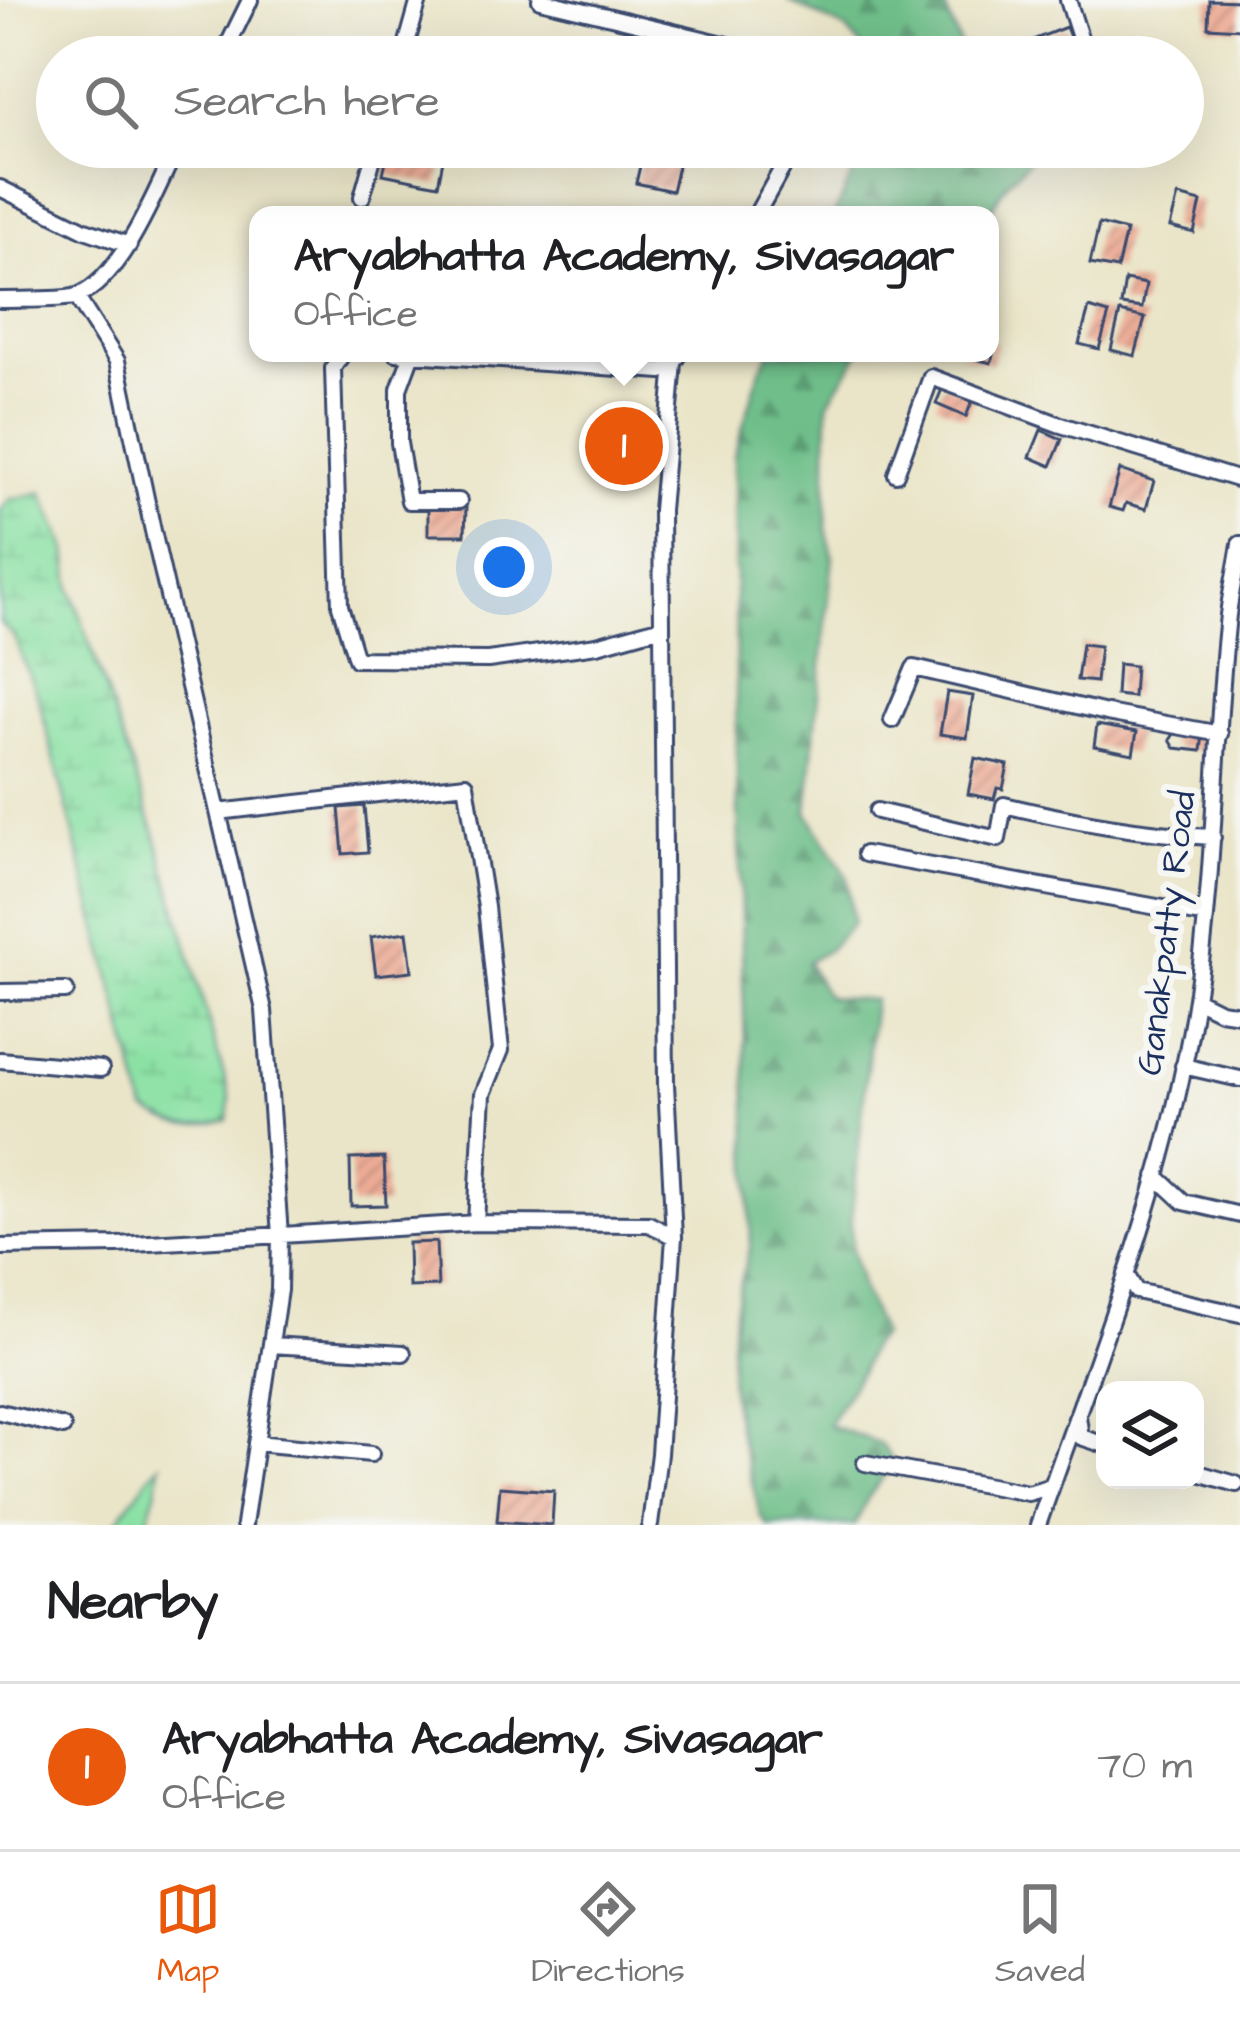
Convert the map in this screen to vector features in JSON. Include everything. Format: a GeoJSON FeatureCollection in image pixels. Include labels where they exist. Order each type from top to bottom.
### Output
{"type":"FeatureCollection","features":[{"type":"Feature","properties":{"kind":"street"},"geometry":{"type":"LineString","coordinates":[[232,36],[250,0]]}},
{"type":"Feature","properties":{"kind":"street"},"geometry":{"type":"LineString","coordinates":[[410,36],[419,0]]}},
{"type":"Feature","properties":{"kind":"street"},"geometry":{"type":"LineString","coordinates":[[540,0],[593,6],[697,36]]}},
{"type":"Feature","properties":{"kind":"street"},"geometry":{"type":"LineString","coordinates":[[1068,0],[1079,36]]}},
{"type":"Feature","properties":{"kind":"street"},"geometry":{"type":"LineString","coordinates":[[0,300],[76,296],[105,275],[128,245],[166,168]]}},
{"type":"Feature","properties":{"kind":"street"},"geometry":{"type":"LineString","coordinates":[[362,196],[370,168]]}},
{"type":"Feature","properties":{"kind":"street"},"geometry":{"type":"LineString","coordinates":[[761,206],[782,168]]}},
{"type":"Feature","properties":{"kind":"street"},"geometry":{"type":"LineString","coordinates":[[0,188],[85,230],[128,245]]}},
{"type":"Feature","properties":{"kind":"street"},"geometry":{"type":"LineString","coordinates":[[76,296],[117,361],[264,1010],[280,1235],[279,1290],[244,1525]]}},
{"type":"Feature","properties":{"kind":"street"},"geometry":{"type":"LineString","coordinates":[[337,362],[333,368],[340,606],[356,659],[488,660],[597,645],[662,627]]}},
{"type":"Feature","properties":{"kind":"street"},"geometry":{"type":"LineString","coordinates":[[409,362],[399,389],[400,443],[409,501],[459,501]]}},
{"type":"Feature","properties":{"kind":"street"},"geometry":{"type":"LineString","coordinates":[[530,362],[662,371],[672,362]]}},
{"type":"Feature","properties":{"kind":"street"},"geometry":{"type":"LineString","coordinates":[[650,1525],[674,1238],[666,1084],[661,510],[677,362]]}},
{"type":"Feature","properties":{"kind":"street"},"geometry":{"type":"LineString","coordinates":[[896,474],[931,377],[1058,424],[1240,480]]}},
{"type":"Feature","properties":{"kind":"street","name":"Ganakpatty Road"},"geometry":{"type":"LineString","coordinates":[[1038,1525],[1126,1274],[1183,1066],[1196,999],[1213,837],[1227,623],[1240,544]]}},
{"type":"Feature","properties":{"kind":"street"},"geometry":{"type":"LineString","coordinates":[[892,720],[914,668],[1220,734]]}},
{"type":"Feature","properties":{"kind":"street"},"geometry":{"type":"LineString","coordinates":[[218,812],[466,784],[486,907],[501,1050],[483,1094],[476,1223]]}},
{"type":"Feature","properties":{"kind":"street"},"geometry":{"type":"LineString","coordinates":[[877,812],[998,839],[1004,805],[1163,835],[1213,837]]}},
{"type":"Feature","properties":{"kind":"street"},"geometry":{"type":"LineString","coordinates":[[865,854],[1196,914],[1206,905]]}},
{"type":"Feature","properties":{"kind":"street"},"geometry":{"type":"LineString","coordinates":[[0,992],[66,991]]}},
{"type":"Feature","properties":{"kind":"street"},"geometry":{"type":"LineString","coordinates":[[1196,999],[1220,1011],[1240,1014]]}},
{"type":"Feature","properties":{"kind":"street"},"geometry":{"type":"LineString","coordinates":[[0,1060],[101,1069]]}},
{"type":"Feature","properties":{"kind":"street"},"geometry":{"type":"LineString","coordinates":[[1183,1066],[1240,1079]]}},
{"type":"Feature","properties":{"kind":"street"},"geometry":{"type":"LineString","coordinates":[[1156,1176],[1184,1202],[1240,1215]]}},
{"type":"Feature","properties":{"kind":"street"},"geometry":{"type":"LineString","coordinates":[[0,1246],[117,1245],[476,1223],[649,1224],[674,1238]]}},
{"type":"Feature","properties":{"kind":"street"},"geometry":{"type":"LineString","coordinates":[[1126,1274],[1136,1291],[1240,1314]]}},
{"type":"Feature","properties":{"kind":"street"},"geometry":{"type":"LineString","coordinates":[[271,1345],[403,1353]]}},
{"type":"Feature","properties":{"kind":"street"},"geometry":{"type":"LineString","coordinates":[[1077,1411],[1081,1437],[1096,1442]]}},
{"type":"Feature","properties":{"kind":"street"},"geometry":{"type":"LineString","coordinates":[[0,1412],[63,1427]]}},
{"type":"Feature","properties":{"kind":"street"},"geometry":{"type":"LineString","coordinates":[[256,1443],[371,1454]]}},
{"type":"Feature","properties":{"kind":"street"},"geometry":{"type":"LineString","coordinates":[[866,1463],[1028,1493],[1052,1486]]}},
{"type":"Feature","properties":{"kind":"street"},"geometry":{"type":"LineString","coordinates":[[1204,1475],[1236,1484]]}},
{"type":"Feature","properties":{"kind":"street"},"geometry":{"type":"LineString","coordinates":[[1045,1506],[1051,1525]]}},
{"type":"Feature","properties":{"kind":"green space"},"geometry":{"type":"Polygon","coordinates":[[[787,0],[942,0],[956,36],[852,36],[787,0]]]}},
{"type":"Feature","properties":{"kind":"green space"},"geometry":{"type":"Polygon","coordinates":[[[855,168],[1021,168],[993,206],[838,206],[855,168]]]}},
{"type":"Feature","properties":{"kind":"green space"},"geometry":{"type":"Polygon","coordinates":[[[764,362],[853,362],[828,403],[826,529],[833,556],[807,812],[847,876],[853,923],[828,950],[807,962],[827,997],[874,1000],[851,1221],[852,1250],[862,1289],[882,1335],[870,1347],[828,1425],[879,1443],[894,1462],[855,1525],[767,1525],[760,1515],[742,1446],[731,1385],[733,1324],[751,1245],[737,774],[734,456],[764,362]]]}},
{"type":"Feature","properties":{"kind":"green space"},"geometry":{"type":"Polygon","coordinates":[[[42,492],[67,549],[71,589],[155,833],[230,1097],[228,1120],[185,1126],[145,1110],[39,700],[14,637],[0,622],[0,512],[9,500],[42,492]]]}},
{"type":"Feature","properties":{"kind":"green space"},"geometry":{"type":"Polygon","coordinates":[[[160,1464],[146,1525],[114,1525],[147,1479],[160,1464]]]}},
{"type":"Feature","properties":{"kind":"building"},"geometry":{"type":"Polygon","coordinates":[[[1209,0],[1240,1],[1240,29],[1208,27],[1209,0]]]}},
{"type":"Feature","properties":{"kind":"building"},"geometry":{"type":"Polygon","coordinates":[[[1066,27],[1070,36],[1043,36],[1066,27]]]}},
{"type":"Feature","properties":{"kind":"building"},"geometry":{"type":"Polygon","coordinates":[[[384,168],[441,168],[438,185],[383,174],[384,168]]]}},
{"type":"Feature","properties":{"kind":"building"},"geometry":{"type":"Polygon","coordinates":[[[640,168],[678,168],[672,191],[636,183],[640,168]]]}},
{"type":"Feature","properties":{"kind":"building"},"geometry":{"type":"Polygon","coordinates":[[[1178,196],[1201,202],[1194,233],[1170,227],[1178,196]]]}},
{"type":"Feature","properties":{"kind":"building"},"geometry":{"type":"Polygon","coordinates":[[[1099,224],[1126,231],[1117,269],[1090,264],[1099,224]]]}},
{"type":"Feature","properties":{"kind":"building"},"geometry":{"type":"Polygon","coordinates":[[[1125,280],[1146,284],[1142,308],[1121,305],[1125,280]]]}},
{"type":"Feature","properties":{"kind":"building"},"geometry":{"type":"Polygon","coordinates":[[[1089,308],[1109,314],[1099,349],[1079,344],[1089,308]]]}},
{"type":"Feature","properties":{"kind":"building"},"geometry":{"type":"Polygon","coordinates":[[[1120,312],[1145,318],[1135,356],[1111,350],[1120,312]]]}},
{"type":"Feature","properties":{"kind":"building"},"geometry":{"type":"Polygon","coordinates":[[[944,384],[974,396],[966,417],[936,404],[944,384]]]}},
{"type":"Feature","properties":{"kind":"building"},"geometry":{"type":"Polygon","coordinates":[[[1041,430],[1062,439],[1051,466],[1030,457],[1041,430]]]}},
{"type":"Feature","properties":{"kind":"building"},"geometry":{"type":"Polygon","coordinates":[[[1120,470],[1154,481],[1146,509],[1126,503],[1123,511],[1109,507],[1120,470]]]}},
{"type":"Feature","properties":{"kind":"building"},"geometry":{"type":"Polygon","coordinates":[[[428,506],[466,506],[465,535],[428,535],[428,506]]]}},
{"type":"Feature","properties":{"kind":"building"},"geometry":{"type":"Polygon","coordinates":[[[1082,644],[1100,646],[1096,682],[1077,680],[1082,644]]]}},
{"type":"Feature","properties":{"kind":"building"},"geometry":{"type":"Polygon","coordinates":[[[1118,664],[1135,666],[1133,697],[1116,695],[1118,664]]]}},
{"type":"Feature","properties":{"kind":"building"},"geometry":{"type":"Polygon","coordinates":[[[947,692],[973,696],[967,738],[940,734],[947,692]]]}},
{"type":"Feature","properties":{"kind":"building"},"geometry":{"type":"Polygon","coordinates":[[[1097,725],[1137,732],[1133,754],[1094,746],[1097,725]]]}},
{"type":"Feature","properties":{"kind":"building"},"geometry":{"type":"Polygon","coordinates":[[[1176,731],[1203,734],[1201,751],[1175,748],[1170,740],[1176,731]]]}},
{"type":"Feature","properties":{"kind":"building"},"geometry":{"type":"Polygon","coordinates":[[[975,758],[1008,765],[1003,789],[997,788],[994,799],[968,794],[975,758]]]}},
{"type":"Feature","properties":{"kind":"building"},"geometry":{"type":"Polygon","coordinates":[[[364,806],[368,852],[343,854],[339,808],[364,806]]]}},
{"type":"Feature","properties":{"kind":"building"},"geometry":{"type":"Polygon","coordinates":[[[407,932],[412,971],[376,975],[371,937],[407,932]]]}},
{"type":"Feature","properties":{"kind":"building"},"geometry":{"type":"Polygon","coordinates":[[[384,1158],[386,1205],[351,1206],[350,1159],[384,1158]]]}},
{"type":"Feature","properties":{"kind":"building"},"geometry":{"type":"Polygon","coordinates":[[[436,1242],[438,1286],[409,1287],[408,1243],[436,1242]]]}},
{"type":"Feature","properties":{"kind":"building"},"geometry":{"type":"Polygon","coordinates":[[[500,1487],[554,1491],[552,1525],[497,1521],[500,1487]]]}},
{"type":"Feature","properties":{"kind":"place","name":"Aryabhatta Academy, Sivasagar"},"geometry":{"type":"Point","coordinates":[624,446]}}]}
